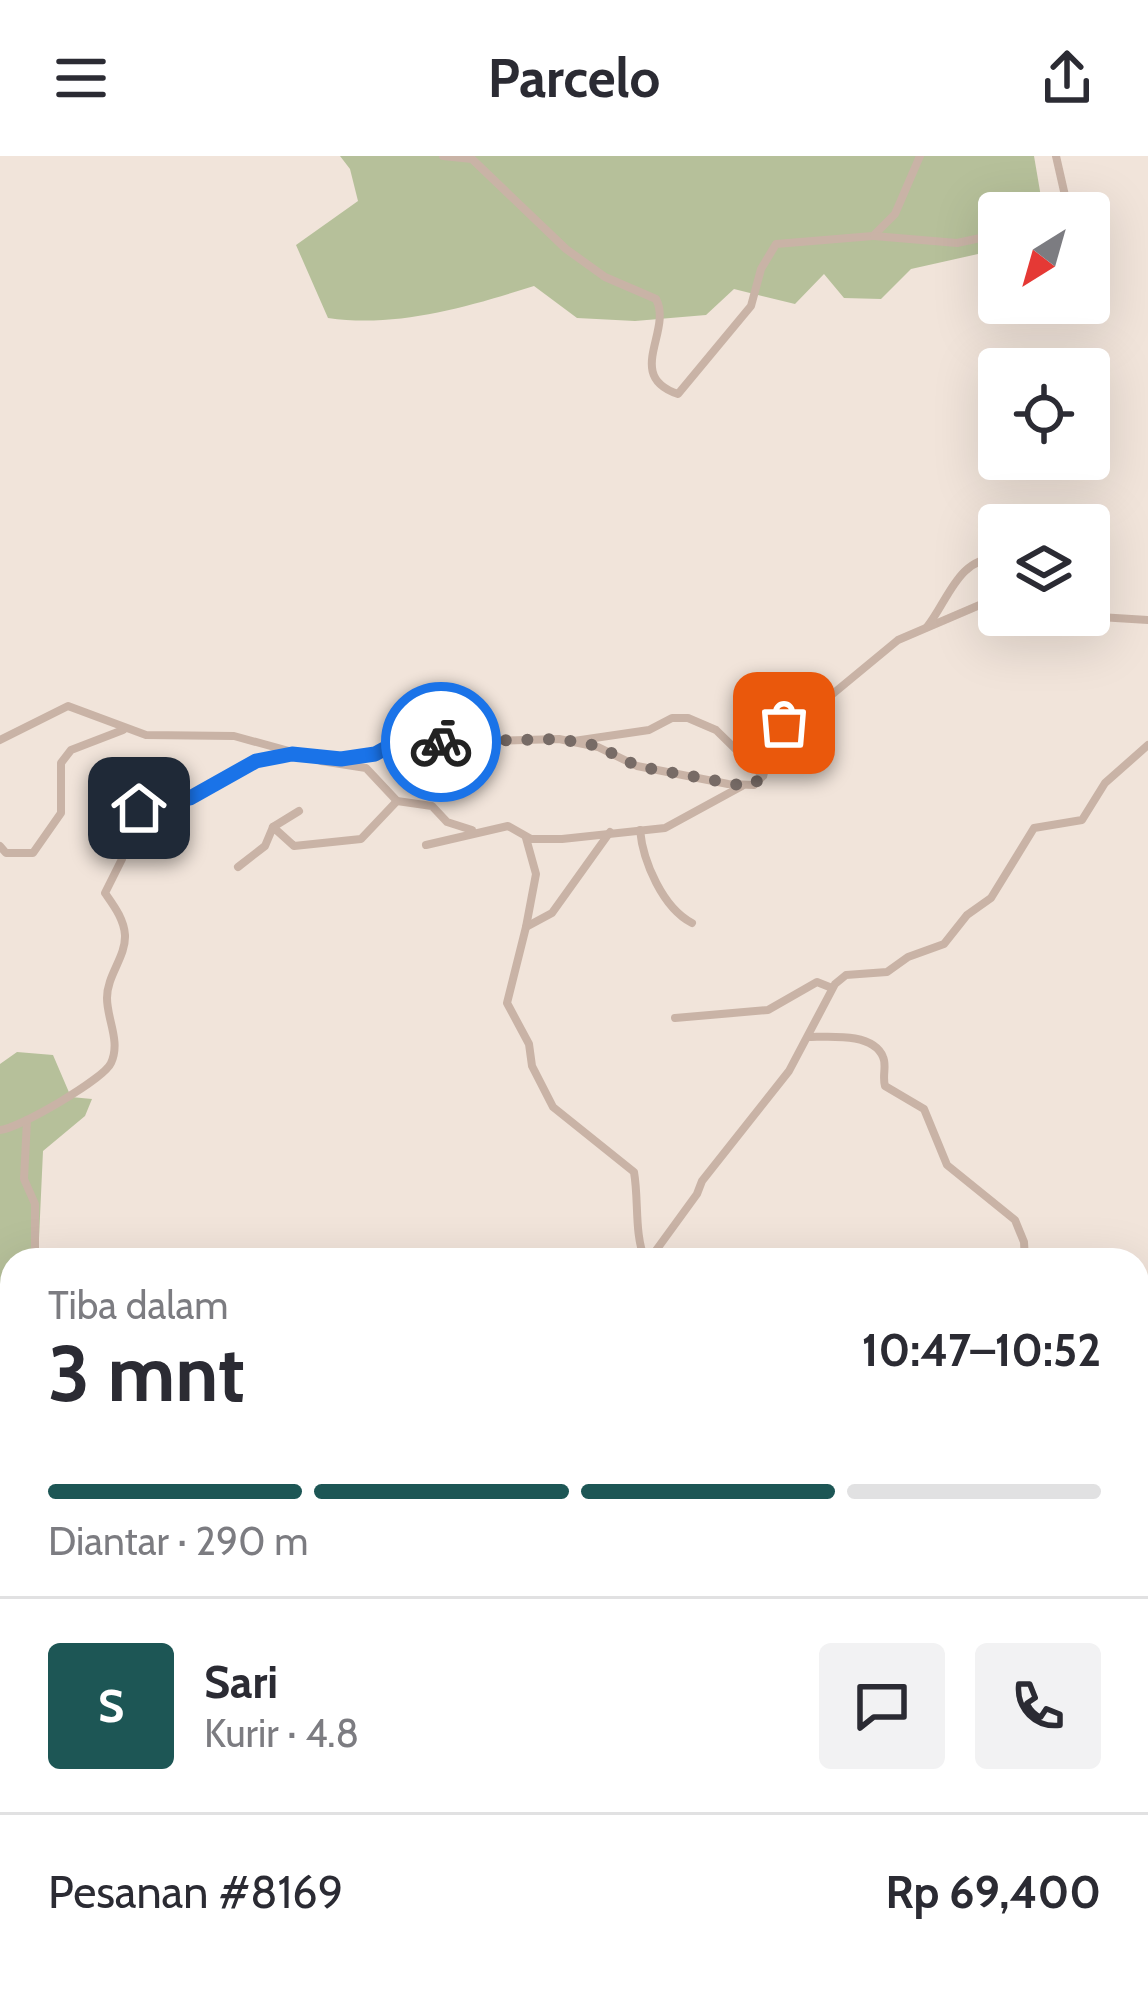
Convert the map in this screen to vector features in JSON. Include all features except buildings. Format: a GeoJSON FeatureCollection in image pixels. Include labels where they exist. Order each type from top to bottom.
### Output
{"type":"FeatureCollection","features":[{"type":"Feature","properties":{"kind":"street"},"geometry":{"type":"LineString","coordinates":[[443,156],[472,159],[566,249],[605,277],[656,298],[660,322],[650,366],[657,382],[678,394],[751,306],[761,269],[776,244],[873,236],[956,243],[978,238]]}},
{"type":"Feature","properties":{"kind":"street"},"geometry":{"type":"LineString","coordinates":[[873,236],[895,214],[920,156]]}},
{"type":"Feature","properties":{"kind":"street"},"geometry":{"type":"LineString","coordinates":[[1056,156],[1064,192]]}},
{"type":"Feature","properties":{"kind":"street"},"geometry":{"type":"LineString","coordinates":[[928,627],[967,568],[978,560]]}},
{"type":"Feature","properties":{"kind":"street"},"geometry":{"type":"LineString","coordinates":[[426,844],[508,826],[526,836],[569,839],[672,825],[758,783],[775,736],[797,712],[829,697],[898,640],[978,606]]}},
{"type":"Feature","properties":{"kind":"street"},"geometry":{"type":"LineString","coordinates":[[1110,618],[1148,620]]}},
{"type":"Feature","properties":{"kind":"street"},"geometry":{"type":"LineString","coordinates":[[0,740],[68,706],[124,730],[162,737],[234,736],[318,759],[375,754],[406,737],[449,742],[573,741],[649,730],[672,718],[688,718],[716,730],[763,776]]}},
{"type":"Feature","properties":{"kind":"street"},"geometry":{"type":"LineString","coordinates":[[0,846],[6,853],[33,853],[61,813],[61,763],[71,750],[124,730]]}},
{"type":"Feature","properties":{"kind":"street"},"geometry":{"type":"LineString","coordinates":[[573,741],[598,746],[637,766],[744,786]]}},
{"type":"Feature","properties":{"kind":"street"},"geometry":{"type":"LineString","coordinates":[[656,1248],[789,1070],[832,988],[846,975],[886,972],[908,957],[944,944],[968,915],[991,898],[1034,828],[1082,820],[1105,783],[1148,745]]}},
{"type":"Feature","properties":{"kind":"street"},"geometry":{"type":"LineString","coordinates":[[0,1130],[102,1074],[113,1056],[107,992],[125,938],[121,918],[105,893],[122,859],[110,826],[113,820],[139,808],[202,794],[256,761],[292,754]]}},
{"type":"Feature","properties":{"kind":"street"},"geometry":{"type":"LineString","coordinates":[[318,759],[328,766],[366,769],[397,802],[432,806],[447,822],[474,830]]}},
{"type":"Feature","properties":{"kind":"street"},"geometry":{"type":"LineString","coordinates":[[273,827],[294,845],[361,839],[397,802]]}},
{"type":"Feature","properties":{"kind":"street"},"geometry":{"type":"LineString","coordinates":[[238,868],[265,846],[273,827],[299,811]]}},
{"type":"Feature","properties":{"kind":"street"},"geometry":{"type":"LineString","coordinates":[[640,830],[653,876],[681,917],[692,923]]}},
{"type":"Feature","properties":{"kind":"street"},"geometry":{"type":"LineString","coordinates":[[526,927],[552,913],[610,832]]}},
{"type":"Feature","properties":{"kind":"street"},"geometry":{"type":"LineString","coordinates":[[526,836],[536,874],[507,1003],[553,1107],[632,1168],[642,1248]]}},
{"type":"Feature","properties":{"kind":"street"},"geometry":{"type":"LineString","coordinates":[[675,1018],[768,1010],[817,982],[832,988]]}},
{"type":"Feature","properties":{"kind":"street"},"geometry":{"type":"LineString","coordinates":[[808,1037],[849,1037],[879,1051],[885,1061],[885,1086],[924,1108],[947,1165],[1015,1220],[1024,1248]]}},
{"type":"Feature","properties":{"kind":"street"},"geometry":{"type":"LineString","coordinates":[[27,1118],[24,1178],[35,1204],[35,1248]]}},
{"type":"Feature","properties":{"kind":"green space"},"geometry":{"type":"Polygon","coordinates":[[[340,156],[1034,156],[1040,192],[978,192],[978,254],[911,269],[881,299],[844,298],[824,274],[795,304],[734,289],[706,315],[635,321],[577,318],[534,286],[432,314],[354,320],[328,318],[296,245],[358,201],[350,169],[340,156]]]}},
{"type":"Feature","properties":{"kind":"green space"},"geometry":{"type":"Polygon","coordinates":[[[17,1052],[53,1055],[71,1097],[92,1099],[85,1116],[43,1151],[39,1248],[0,1248],[0,1064],[17,1052]]]}},
{"type":"Feature","properties":{"kind":"way so far"},"geometry":{"type":"LineString","coordinates":[[441,742],[560,739],[598,746],[637,766],[744,786],[760,780],[784,723]]}},
{"type":"Feature","properties":{"kind":"route"},"geometry":{"type":"LineString","coordinates":[[139,808],[202,794],[256,761],[292,754],[318,759],[363,757],[406,737],[441,742]]}}]}
